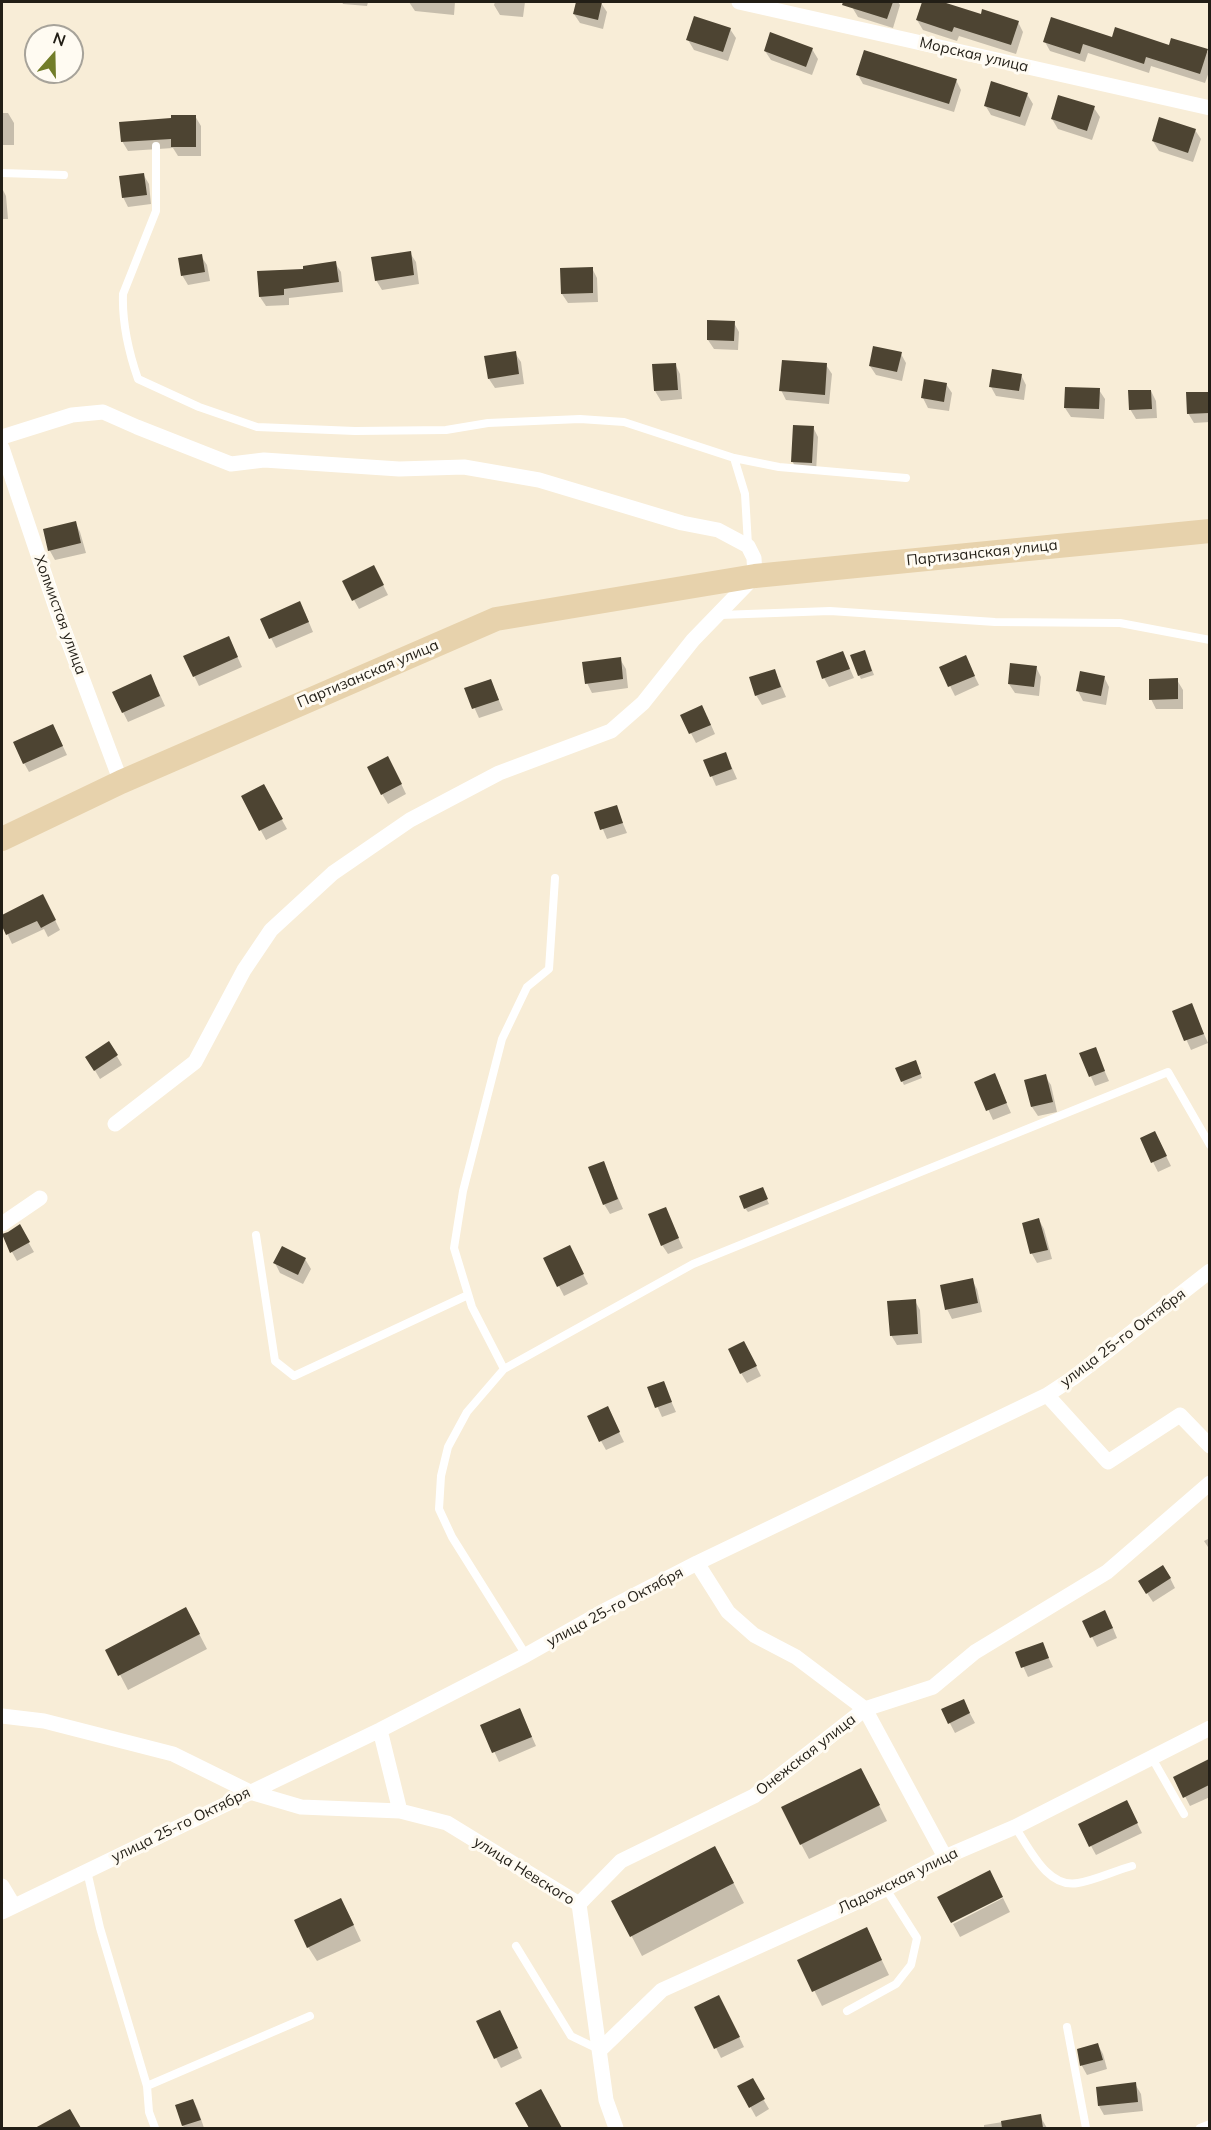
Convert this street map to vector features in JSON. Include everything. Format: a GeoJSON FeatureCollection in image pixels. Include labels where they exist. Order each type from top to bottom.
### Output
{"type":"FeatureCollection","features":[{"type":"Feature","properties":{"kind":"main road","name":"Партизанская улица"},"geometry":{"type":"LineString","coordinates":[[2,839],[121,782],[496,619],[755,576],[1209,531]]}},
{"type":"Feature","properties":{"kind":"street","name":"Морская улица"},"geometry":{"type":"LineString","coordinates":[[739,2],[1209,108]]}},
{"type":"Feature","properties":{"kind":"street"},"geometry":{"type":"LineString","coordinates":[[2,437],[72,415],[103,412],[231,464],[264,460],[399,469],[464,467],[539,480],[682,523],[718,530],[748,546],[754,558],[755,576],[716,615],[643,703],[611,731],[499,772],[410,820],[333,873],[271,930],[244,970],[195,1062],[115,1124]]}},
{"type":"Feature","properties":{"kind":"street","name":"Холмистая улица"},"geometry":{"type":"LineString","coordinates":[[2,448],[58,614],[121,782]]}},
{"type":"Feature","properties":{"kind":"street"},"geometry":{"type":"LineString","coordinates":[[2,1224],[40,1198]]}},
{"type":"Feature","properties":{"kind":"street","name":"улица 25-го Октября"},"geometry":{"type":"LineString","coordinates":[[8,1909],[380,1730],[697,1563],[1047,1395],[1073,1378],[1209,1271]]}},
{"type":"Feature","properties":{"kind":"street"},"geometry":{"type":"LineString","coordinates":[[1047,1395],[1108,1462],[1180,1415],[1209,1446]]}},
{"type":"Feature","properties":{"kind":"street","name":"Онежская улица"},"geometry":{"type":"LineString","coordinates":[[579,1904],[621,1862],[754,1796],[865,1709],[933,1687],[975,1652],[1107,1572],[1209,1483]]}},
{"type":"Feature","properties":{"kind":"street"},"geometry":{"type":"LineString","coordinates":[[697,1563],[728,1612],[754,1635],[796,1657],[865,1709],[945,1857]]}},
{"type":"Feature","properties":{"kind":"street","name":"улица Невского"},"geometry":{"type":"LineString","coordinates":[[2,1716],[44,1721],[173,1754],[250,1792],[301,1807],[400,1811],[447,1823],[579,1904],[606,2100],[616,2128]]}},
{"type":"Feature","properties":{"kind":"street","name":"Ладожская улица"},"geometry":{"type":"LineString","coordinates":[[600,2050],[662,1990],[886,1889],[945,1857],[1014,1827],[1209,1728]]}},
{"type":"Feature","properties":{"kind":"street"},"geometry":{"type":"LineString","coordinates":[[380,1730],[400,1811]]}},
{"type":"Feature","properties":{"kind":"street"},"geometry":{"type":"LineString","coordinates":[[2,1886],[8,1909]]}},
{"type":"Feature","properties":{"kind":"lane"},"geometry":{"type":"LineString","coordinates":[[156,146],[156,211],[123,294],[122,309],[129,350],[138,379],[199,407],[257,427],[355,431],[446,430],[488,423],[580,419],[624,422],[734,458],[779,467],[906,478]]}},
{"type":"Feature","properties":{"kind":"lane"},"geometry":{"type":"LineString","coordinates":[[2,173],[64,174]]}},
{"type":"Feature","properties":{"kind":"lane"},"geometry":{"type":"LineString","coordinates":[[734,458],[745,494],[748,546]]}},
{"type":"Feature","properties":{"kind":"lane"},"geometry":{"type":"LineString","coordinates":[[716,615],[831,611],[995,622],[1120,623],[1209,640]]}},
{"type":"Feature","properties":{"kind":"lane"},"geometry":{"type":"LineString","coordinates":[[504,1369],[472,1307],[454,1248],[463,1191],[502,1039],[527,987],[549,969],[555,878]]}},
{"type":"Feature","properties":{"kind":"lane"},"geometry":{"type":"LineString","coordinates":[[526,1655],[452,1537],[439,1509],[441,1476],[448,1447],[467,1412],[504,1369],[693,1264],[1167,1072],[1209,1145]]}},
{"type":"Feature","properties":{"kind":"lane"},"geometry":{"type":"LineString","coordinates":[[256,1235],[275,1362],[294,1376],[468,1295]]}},
{"type":"Feature","properties":{"kind":"lane"},"geometry":{"type":"LineString","coordinates":[[1152,1758],[1184,1814]]}},
{"type":"Feature","properties":{"kind":"lane"},"geometry":{"type":"LineString","coordinates":[[1014,1827],[1043,1869],[1060,1883],[1076,1884],[1132,1866]]}},
{"type":"Feature","properties":{"kind":"lane"},"geometry":{"type":"LineString","coordinates":[[87,1871],[100,1928],[147,2086],[149,2112],[155,2128]]}},
{"type":"Feature","properties":{"kind":"lane"},"geometry":{"type":"LineString","coordinates":[[847,2011],[896,1984],[911,1965],[917,1938],[886,1889]]}},
{"type":"Feature","properties":{"kind":"lane"},"geometry":{"type":"LineString","coordinates":[[516,1946],[571,2036],[600,2050]]}},
{"type":"Feature","properties":{"kind":"lane"},"geometry":{"type":"LineString","coordinates":[[147,2086],[310,2016]]}},
{"type":"Feature","properties":{"kind":"lane"},"geometry":{"type":"LineString","coordinates":[[1067,2027],[1086,2128]]}},
{"type":"Feature","properties":{"kind":"lane"},"geometry":{"type":"LineString","coordinates":[[1200,2128],[1209,2124]]}},
{"type":"Feature","properties":{"kind":"building"},"geometry":{"type":"Polygon","coordinates":[[[576,2],[602,2],[598,20],[573,14],[576,2]]]}},
{"type":"Feature","properties":{"kind":"building"},"geometry":{"type":"Polygon","coordinates":[[[843,2],[893,2],[887,19],[842,5],[843,2]]]}},
{"type":"Feature","properties":{"kind":"building"},"geometry":{"type":"Polygon","coordinates":[[[922,2],[943,2],[981,14],[982,9],[1019,21],[1011,45],[954,27],[952,32],[916,20],[922,2]]]}},
{"type":"Feature","properties":{"kind":"building"},"geometry":{"type":"Polygon","coordinates":[[[694,16],[731,28],[723,52],[686,40],[694,16]]]}},
{"type":"Feature","properties":{"kind":"building"},"geometry":{"type":"Polygon","coordinates":[[[1051,17],[1112,37],[1115,27],[1169,45],[1171,38],[1208,49],[1200,74],[1146,57],[1144,64],[1083,44],[1080,54],[1043,42],[1051,17]]]}},
{"type":"Feature","properties":{"kind":"building"},"geometry":{"type":"Polygon","coordinates":[[[770,32],[813,48],[806,67],[764,51],[770,32]]]}},
{"type":"Feature","properties":{"kind":"building"},"geometry":{"type":"Polygon","coordinates":[[[864,50],[957,79],[949,104],[856,75],[864,50]]]}},
{"type":"Feature","properties":{"kind":"building"},"geometry":{"type":"Polygon","coordinates":[[[991,81],[1028,93],[1020,117],[984,106],[991,81]]]}},
{"type":"Feature","properties":{"kind":"building"},"geometry":{"type":"Polygon","coordinates":[[[1058,95],[1095,106],[1087,131],[1051,119],[1058,95]]]}},
{"type":"Feature","properties":{"kind":"building"},"geometry":{"type":"Polygon","coordinates":[[[171,115],[196,115],[196,147],[171,147],[171,139],[121,142],[119,122],[171,118],[171,115]]]}},
{"type":"Feature","properties":{"kind":"building"},"geometry":{"type":"Polygon","coordinates":[[[1159,117],[1196,129],[1188,153],[1152,141],[1159,117]]]}},
{"type":"Feature","properties":{"kind":"building"},"geometry":{"type":"Polygon","coordinates":[[[144,173],[147,195],[122,198],[119,176],[144,173]]]}},
{"type":"Feature","properties":{"kind":"building"},"geometry":{"type":"Polygon","coordinates":[[[411,251],[414,275],[375,281],[371,257],[411,251]]]}},
{"type":"Feature","properties":{"kind":"building"},"geometry":{"type":"Polygon","coordinates":[[[202,254],[205,272],[181,276],[178,258],[202,254]]]}},
{"type":"Feature","properties":{"kind":"building"},"geometry":{"type":"Polygon","coordinates":[[[336,261],[339,282],[284,289],[284,295],[259,297],[257,271],[303,269],[303,266],[336,261]]]}},
{"type":"Feature","properties":{"kind":"building"},"geometry":{"type":"Polygon","coordinates":[[[593,267],[593,293],[561,294],[560,268],[593,267]]]}},
{"type":"Feature","properties":{"kind":"building"},"geometry":{"type":"Polygon","coordinates":[[[707,320],[735,321],[734,341],[707,340],[707,320]]]}},
{"type":"Feature","properties":{"kind":"building"},"geometry":{"type":"Polygon","coordinates":[[[873,346],[902,352],[897,372],[869,366],[873,346]]]}},
{"type":"Feature","properties":{"kind":"building"},"geometry":{"type":"Polygon","coordinates":[[[516,351],[519,374],[488,379],[484,356],[516,351]]]}},
{"type":"Feature","properties":{"kind":"building"},"geometry":{"type":"Polygon","coordinates":[[[782,360],[827,363],[825,395],[779,391],[782,360]]]}},
{"type":"Feature","properties":{"kind":"building"},"geometry":{"type":"Polygon","coordinates":[[[676,363],[678,390],[654,391],[652,364],[676,363]]]}},
{"type":"Feature","properties":{"kind":"building"},"geometry":{"type":"Polygon","coordinates":[[[992,369],[1022,374],[1019,391],[989,387],[992,369]]]}},
{"type":"Feature","properties":{"kind":"building"},"geometry":{"type":"Polygon","coordinates":[[[924,379],[947,383],[944,402],[921,398],[924,379]]]}},
{"type":"Feature","properties":{"kind":"building"},"geometry":{"type":"Polygon","coordinates":[[[1065,387],[1100,388],[1099,409],[1064,408],[1065,387]]]}},
{"type":"Feature","properties":{"kind":"building"},"geometry":{"type":"Polygon","coordinates":[[[1128,390],[1151,390],[1152,409],[1129,410],[1128,390]]]}},
{"type":"Feature","properties":{"kind":"building"},"geometry":{"type":"Polygon","coordinates":[[[1186,392],[1209,392],[1209,413],[1187,414],[1186,392]]]}},
{"type":"Feature","properties":{"kind":"building"},"geometry":{"type":"Polygon","coordinates":[[[793,425],[814,426],[812,463],[791,462],[793,425]]]}},
{"type":"Feature","properties":{"kind":"building"},"geometry":{"type":"Polygon","coordinates":[[[76,521],[81,543],[48,551],[43,529],[76,521]]]}},
{"type":"Feature","properties":{"kind":"building"},"geometry":{"type":"Polygon","coordinates":[[[374,565],[384,585],[352,601],[342,581],[374,565]]]}},
{"type":"Feature","properties":{"kind":"building"},"geometry":{"type":"Polygon","coordinates":[[[300,601],[309,622],[269,639],[260,619],[300,601]]]}},
{"type":"Feature","properties":{"kind":"building"},"geometry":{"type":"Polygon","coordinates":[[[229,636],[238,657],[193,677],[183,656],[229,636]]]}},
{"type":"Feature","properties":{"kind":"building"},"geometry":{"type":"Polygon","coordinates":[[[865,650],[872,671],[858,676],[850,655],[865,650]]]}},
{"type":"Feature","properties":{"kind":"building"},"geometry":{"type":"Polygon","coordinates":[[[843,651],[850,669],[822,679],[816,661],[843,651]]]}},
{"type":"Feature","properties":{"kind":"building"},"geometry":{"type":"Polygon","coordinates":[[[966,655],[975,676],[948,687],[939,667],[966,655]]]}},
{"type":"Feature","properties":{"kind":"building"},"geometry":{"type":"Polygon","coordinates":[[[621,657],[623,679],[585,684],[582,662],[621,657]]]}},
{"type":"Feature","properties":{"kind":"building"},"geometry":{"type":"Polygon","coordinates":[[[1010,663],[1037,666],[1034,687],[1008,684],[1010,663]]]}},
{"type":"Feature","properties":{"kind":"building"},"geometry":{"type":"Polygon","coordinates":[[[775,669],[781,687],[755,696],[749,677],[775,669]]]}},
{"type":"Feature","properties":{"kind":"building"},"geometry":{"type":"Polygon","coordinates":[[[1080,671],[1105,676],[1101,696],[1076,691],[1080,671]]]}},
{"type":"Feature","properties":{"kind":"building"},"geometry":{"type":"Polygon","coordinates":[[[151,674],[160,696],[122,713],[112,692],[151,674]]]}},
{"type":"Feature","properties":{"kind":"building"},"geometry":{"type":"Polygon","coordinates":[[[1178,678],[1178,699],[1149,700],[1149,679],[1178,678]]]}},
{"type":"Feature","properties":{"kind":"building"},"geometry":{"type":"Polygon","coordinates":[[[491,679],[499,700],[472,709],[464,688],[491,679]]]}},
{"type":"Feature","properties":{"kind":"building"},"geometry":{"type":"Polygon","coordinates":[[[702,705],[711,725],[689,734],[680,715],[702,705]]]}},
{"type":"Feature","properties":{"kind":"building"},"geometry":{"type":"Polygon","coordinates":[[[53,724],[63,746],[23,764],[13,742],[53,724]]]}},
{"type":"Feature","properties":{"kind":"building"},"geometry":{"type":"Polygon","coordinates":[[[726,752],[732,769],[710,777],[703,760],[726,752]]]}},
{"type":"Feature","properties":{"kind":"building"},"geometry":{"type":"Polygon","coordinates":[[[388,756],[402,784],[381,795],[367,767],[388,756]]]}},
{"type":"Feature","properties":{"kind":"building"},"geometry":{"type":"Polygon","coordinates":[[[264,784],[283,819],[259,831],[241,796],[264,784]]]}},
{"type":"Feature","properties":{"kind":"building"},"geometry":{"type":"Polygon","coordinates":[[[617,805],[623,823],[600,830],[594,812],[617,805]]]}},
{"type":"Feature","properties":{"kind":"building"},"geometry":{"type":"Polygon","coordinates":[[[43,894],[56,920],[41,928],[37,921],[6,935],[2,926],[2,915],[43,894]]]}},
{"type":"Feature","properties":{"kind":"building"},"geometry":{"type":"Polygon","coordinates":[[[1192,1003],[1204,1034],[1184,1041],[1172,1011],[1192,1003]]]}},
{"type":"Feature","properties":{"kind":"building"},"geometry":{"type":"Polygon","coordinates":[[[109,1041],[118,1055],[94,1071],[85,1057],[109,1041]]]}},
{"type":"Feature","properties":{"kind":"building"},"geometry":{"type":"Polygon","coordinates":[[[1096,1047],[1105,1071],[1089,1077],[1079,1053],[1096,1047]]]}},
{"type":"Feature","properties":{"kind":"building"},"geometry":{"type":"Polygon","coordinates":[[[916,1060],[921,1074],[901,1082],[895,1068],[916,1060]]]}},
{"type":"Feature","properties":{"kind":"building"},"geometry":{"type":"Polygon","coordinates":[[[995,1073],[1007,1103],[986,1111],[974,1082],[995,1073]]]}},
{"type":"Feature","properties":{"kind":"building"},"geometry":{"type":"Polygon","coordinates":[[[1046,1074],[1053,1102],[1031,1107],[1024,1080],[1046,1074]]]}},
{"type":"Feature","properties":{"kind":"building"},"geometry":{"type":"Polygon","coordinates":[[[1155,1131],[1167,1156],[1151,1163],[1140,1138],[1155,1131]]]}},
{"type":"Feature","properties":{"kind":"building"},"geometry":{"type":"Polygon","coordinates":[[[604,1161],[618,1199],[603,1205],[588,1167],[604,1161]]]}},
{"type":"Feature","properties":{"kind":"building"},"geometry":{"type":"Polygon","coordinates":[[[763,1187],[768,1199],[744,1209],[739,1196],[763,1187]]]}},
{"type":"Feature","properties":{"kind":"building"},"geometry":{"type":"Polygon","coordinates":[[[666,1207],[679,1238],[661,1246],[648,1214],[666,1207]]]}},
{"type":"Feature","properties":{"kind":"building"},"geometry":{"type":"Polygon","coordinates":[[[1039,1218],[1048,1250],[1030,1254],[1022,1223],[1039,1218]]]}},
{"type":"Feature","properties":{"kind":"building"},"geometry":{"type":"Polygon","coordinates":[[[20,1224],[30,1242],[10,1253],[2,1234],[20,1224]]]}},
{"type":"Feature","properties":{"kind":"building"},"geometry":{"type":"Polygon","coordinates":[[[570,1245],[584,1274],[557,1287],[543,1258],[570,1245]]]}},
{"type":"Feature","properties":{"kind":"building"},"geometry":{"type":"Polygon","coordinates":[[[282,1246],[306,1258],[298,1275],[273,1263],[282,1246]]]}},
{"type":"Feature","properties":{"kind":"building"},"geometry":{"type":"Polygon","coordinates":[[[973,1278],[978,1303],[945,1310],[940,1285],[973,1278]]]}},
{"type":"Feature","properties":{"kind":"building"},"geometry":{"type":"Polygon","coordinates":[[[916,1299],[918,1334],[890,1336],[887,1301],[916,1299]]]}},
{"type":"Feature","properties":{"kind":"building"},"geometry":{"type":"Polygon","coordinates":[[[744,1341],[757,1366],[740,1374],[728,1349],[744,1341]]]}},
{"type":"Feature","properties":{"kind":"building"},"geometry":{"type":"Polygon","coordinates":[[[664,1381],[672,1402],[655,1408],[647,1387],[664,1381]]]}},
{"type":"Feature","properties":{"kind":"building"},"geometry":{"type":"Polygon","coordinates":[[[608,1406],[620,1432],[599,1442],[587,1416],[608,1406]]]}},
{"type":"Feature","properties":{"kind":"building"},"geometry":{"type":"Polygon","coordinates":[[[1163,1565],[1171,1578],[1146,1594],[1138,1581],[1163,1565]]]}},
{"type":"Feature","properties":{"kind":"building"},"geometry":{"type":"Polygon","coordinates":[[[186,1607],[200,1634],[118,1676],[105,1650],[186,1607]]]}},
{"type":"Feature","properties":{"kind":"building"},"geometry":{"type":"Polygon","coordinates":[[[1105,1610],[1113,1628],[1090,1638],[1082,1621],[1105,1610]]]}},
{"type":"Feature","properties":{"kind":"building"},"geometry":{"type":"Polygon","coordinates":[[[1043,1642],[1049,1658],[1021,1668],[1015,1652],[1043,1642]]]}},
{"type":"Feature","properties":{"kind":"building"},"geometry":{"type":"Polygon","coordinates":[[[964,1699],[970,1713],[948,1724],[941,1709],[964,1699]]]}},
{"type":"Feature","properties":{"kind":"building"},"geometry":{"type":"Polygon","coordinates":[[[520,1708],[532,1737],[492,1753],[480,1725],[520,1708]]]}},
{"type":"Feature","properties":{"kind":"building"},"geometry":{"type":"Polygon","coordinates":[[[1209,1759],[1209,1785],[1183,1798],[1173,1777],[1209,1759]]]}},
{"type":"Feature","properties":{"kind":"building"},"geometry":{"type":"Polygon","coordinates":[[[861,1768],[880,1805],[800,1845],[781,1807],[861,1768]]]}},
{"type":"Feature","properties":{"kind":"building"},"geometry":{"type":"Polygon","coordinates":[[[1127,1800],[1138,1823],[1089,1847],[1078,1824],[1127,1800]]]}},
{"type":"Feature","properties":{"kind":"building"},"geometry":{"type":"Polygon","coordinates":[[[715,1846],[734,1883],[630,1937],[611,1901],[715,1846]]]}},
{"type":"Feature","properties":{"kind":"building"},"geometry":{"type":"Polygon","coordinates":[[[990,1870],[1003,1897],[951,1923],[937,1897],[990,1870]]]}},
{"type":"Feature","properties":{"kind":"building"},"geometry":{"type":"Polygon","coordinates":[[[341,1898],[354,1925],[307,1948],[294,1920],[341,1898]]]}},
{"type":"Feature","properties":{"kind":"building"},"geometry":{"type":"Polygon","coordinates":[[[867,1927],[882,1960],[812,1992],[797,1960],[867,1927]]]}},
{"type":"Feature","properties":{"kind":"building"},"geometry":{"type":"Polygon","coordinates":[[[719,1995],[740,2037],[714,2049],[694,2007],[719,1995]]]}},
{"type":"Feature","properties":{"kind":"building"},"geometry":{"type":"Polygon","coordinates":[[[500,2010],[518,2048],[494,2059],[476,2021],[500,2010]]]}},
{"type":"Feature","properties":{"kind":"building"},"geometry":{"type":"Polygon","coordinates":[[[1098,2043],[1103,2060],[1080,2066],[1077,2049],[1098,2043]]]}},
{"type":"Feature","properties":{"kind":"building"},"geometry":{"type":"Polygon","coordinates":[[[753,2078],[765,2099],[749,2108],[737,2086],[753,2078]]]}},
{"type":"Feature","properties":{"kind":"building"},"geometry":{"type":"Polygon","coordinates":[[[1136,2082],[1138,2102],[1098,2106],[1096,2087],[1136,2082]]]}},
{"type":"Feature","properties":{"kind":"building"},"geometry":{"type":"Polygon","coordinates":[[[541,2089],[562,2128],[529,2128],[515,2103],[541,2089]]]}},
{"type":"Feature","properties":{"kind":"building"},"geometry":{"type":"Polygon","coordinates":[[[193,2099],[201,2120],[182,2126],[175,2105],[193,2099]]]}},
{"type":"Feature","properties":{"kind":"building"},"geometry":{"type":"Polygon","coordinates":[[[70,2109],[81,2128],[35,2128],[70,2109]]]}},
{"type":"Feature","properties":{"kind":"building"},"geometry":{"type":"Polygon","coordinates":[[[1041,2114],[1043,2128],[1002,2128],[1001,2121],[1041,2114]]]}}]}
